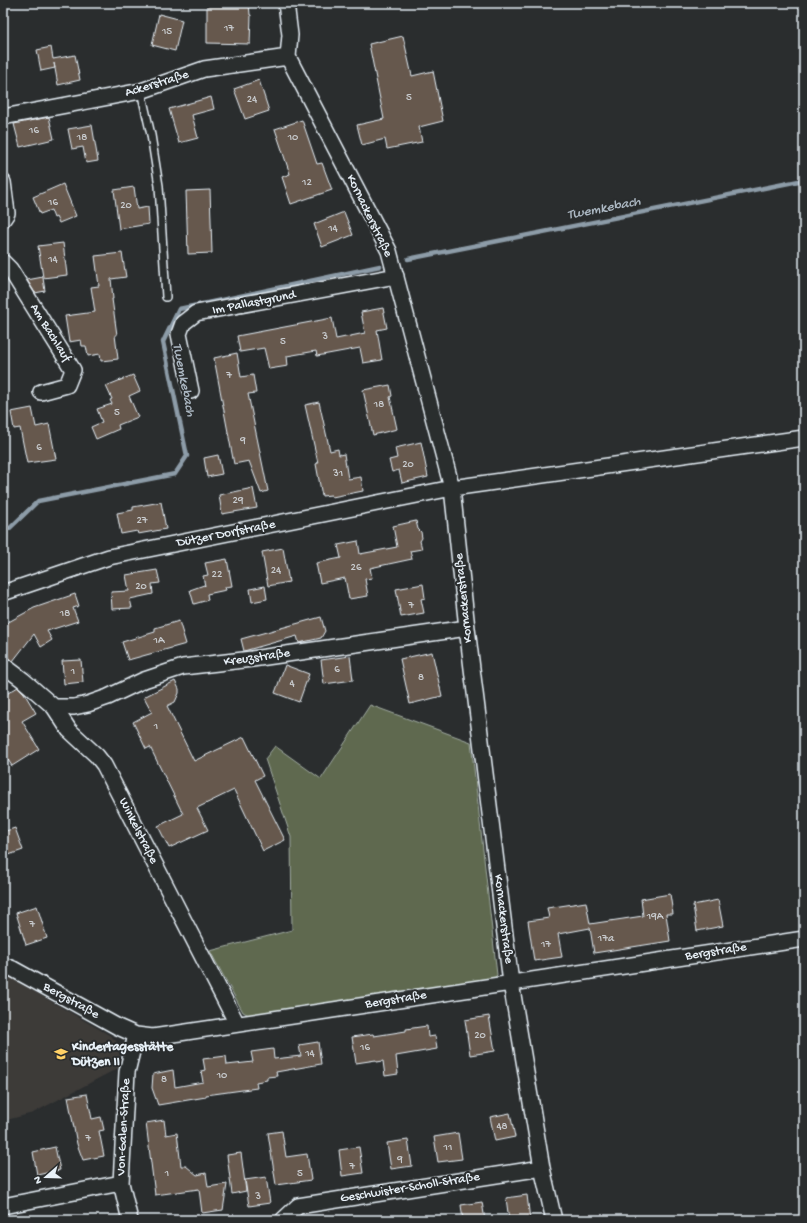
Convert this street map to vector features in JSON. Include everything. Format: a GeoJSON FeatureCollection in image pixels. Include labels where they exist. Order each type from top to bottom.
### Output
{"type":"FeatureCollection","features":[{"type":"Feature","properties":{"kind":"street"},"geometry":{"type":"LineString","coordinates":[[286,3],[290,35],[288,57]]}},
{"type":"Feature","properties":{"kind":"street","name":"Ackerstraße"},"geometry":{"type":"LineString","coordinates":[[3,117],[141,92],[204,69],[288,57]]}},
{"type":"Feature","properties":{"kind":"street","name":"Kornackerstraße"},"geometry":{"type":"LineString","coordinates":[[288,57],[389,251],[452,488],[467,628],[511,983],[542,1168],[554,1220]]}},
{"type":"Feature","properties":{"kind":"street"},"geometry":{"type":"LineString","coordinates":[[3,182],[7,213],[3,220]]}},
{"type":"Feature","properties":{"kind":"street","name":"Am Bachlauf"},"geometry":{"type":"LineString","coordinates":[[3,262],[10,269],[73,370],[67,384],[42,392]]}},
{"type":"Feature","properties":{"kind":"street","name":"Im Pallastgrund"},"geometry":{"type":"LineString","coordinates":[[191,392],[179,334],[183,323],[196,313],[396,276]]}},
{"type":"Feature","properties":{"kind":"street","name":"Dützer Dorfstraße"},"geometry":{"type":"LineString","coordinates":[[3,593],[109,557],[452,488],[804,438]]}},
{"type":"Feature","properties":{"kind":"street","name":"Kreuzstraße"},"geometry":{"type":"LineString","coordinates":[[54,708],[74,707],[88,704],[108,697],[144,680],[183,667],[260,658],[467,628]]}},
{"type":"Feature","properties":{"kind":"street","name":"Winkelstraße"},"geometry":{"type":"LineString","coordinates":[[3,665],[23,680],[54,708],[69,730],[97,756],[104,765],[237,1024]]}},
{"type":"Feature","properties":{"kind":"street","name":"Bergstraße"},"geometry":{"type":"LineString","coordinates":[[3,965],[13,969],[118,1027],[136,1034],[153,1037],[804,939]]}},
{"type":"Feature","properties":{"kind":"street","name":"Von-Galen-Straße"},"geometry":{"type":"LineString","coordinates":[[130,1220],[121,1183],[127,1072],[136,1034]]}},
{"type":"Feature","properties":{"kind":"street","name":"Geschwister-Scholl-Straße"},"geometry":{"type":"LineString","coordinates":[[283,1220],[298,1206],[542,1168]]}},
{"type":"Feature","properties":{"kind":"street"},"geometry":{"type":"LineString","coordinates":[[3,1206],[121,1183]]}},
{"type":"Feature","properties":{"kind":"lane"},"geometry":{"type":"LineString","coordinates":[[141,92],[151,134],[159,186],[166,297]]}},
{"type":"Feature","properties":{"kind":"shaded area","name":"Kindertagesstätte Dützen II"},"geometry":{"type":"Polygon","coordinates":[[[11,978],[111,1036],[117,1042],[122,1066],[33,1113],[3,1121],[3,981],[11,978]]]}},
{"type":"Feature","properties":{"kind":"green space"},"geometry":{"type":"Polygon","coordinates":[[[370,705],[471,742],[497,975],[493,980],[251,1016],[243,1012],[210,951],[292,930],[291,837],[265,759],[275,746],[321,779],[370,705]]]}},
{"type":"Feature","properties":{"kind":"building"},"geometry":{"type":"Polygon","coordinates":[[[207,3],[249,3],[251,15],[250,44],[207,43],[207,3]]]}},
{"type":"Feature","properties":{"kind":"building"},"geometry":{"type":"Polygon","coordinates":[[[159,14],[182,20],[175,51],[152,45],[159,14]]]}},
{"type":"Feature","properties":{"kind":"building"},"geometry":{"type":"Polygon","coordinates":[[[403,36],[412,76],[433,71],[443,121],[419,127],[422,142],[387,149],[385,139],[362,145],[357,125],[384,119],[369,44],[403,36]]]}},
{"type":"Feature","properties":{"kind":"building"},"geometry":{"type":"Polygon","coordinates":[[[51,47],[53,59],[75,55],[80,80],[58,85],[55,68],[41,71],[37,50],[51,47]]]}},
{"type":"Feature","properties":{"kind":"building"},"geometry":{"type":"Polygon","coordinates":[[[259,80],[269,111],[245,119],[234,89],[259,80]]]}},
{"type":"Feature","properties":{"kind":"building"},"geometry":{"type":"Polygon","coordinates":[[[211,97],[214,109],[192,115],[198,138],[179,143],[169,109],[211,97]]]}},
{"type":"Feature","properties":{"kind":"building"},"geometry":{"type":"Polygon","coordinates":[[[49,117],[54,139],[20,147],[14,124],[49,117]]]}},
{"type":"Feature","properties":{"kind":"building"},"geometry":{"type":"Polygon","coordinates":[[[302,120],[317,164],[322,163],[332,190],[291,204],[282,177],[290,174],[275,129],[302,120]]]}},
{"type":"Feature","properties":{"kind":"building"},"geometry":{"type":"Polygon","coordinates":[[[92,125],[98,161],[86,163],[83,147],[72,149],[68,129],[92,125]]]}},
{"type":"Feature","properties":{"kind":"building"},"geometry":{"type":"Polygon","coordinates":[[[63,184],[76,216],[59,223],[56,217],[54,218],[51,210],[40,214],[33,197],[63,184]]]}},
{"type":"Feature","properties":{"kind":"building"},"geometry":{"type":"Polygon","coordinates":[[[134,187],[137,209],[148,207],[149,224],[119,229],[114,190],[134,187]]]}},
{"type":"Feature","properties":{"kind":"building"},"geometry":{"type":"Polygon","coordinates":[[[210,190],[212,253],[188,254],[186,191],[210,190]]]}},
{"type":"Feature","properties":{"kind":"building"},"geometry":{"type":"Polygon","coordinates":[[[344,212],[353,235],[322,247],[314,224],[344,212]]]}},
{"type":"Feature","properties":{"kind":"building"},"geometry":{"type":"Polygon","coordinates":[[[63,243],[67,275],[43,278],[45,291],[35,293],[27,280],[43,277],[38,246],[63,243]]]}},
{"type":"Feature","properties":{"kind":"building"},"geometry":{"type":"Polygon","coordinates":[[[122,253],[126,277],[111,279],[118,359],[101,361],[100,354],[88,356],[86,346],[82,346],[81,340],[69,342],[65,316],[95,312],[91,287],[99,286],[95,256],[122,253]]]}},
{"type":"Feature","properties":{"kind":"building"},"geometry":{"type":"Polygon","coordinates":[[[383,308],[387,328],[377,330],[382,360],[363,363],[360,348],[317,356],[316,351],[287,356],[288,366],[269,369],[264,348],[240,352],[237,336],[332,318],[336,339],[365,333],[361,312],[383,308]]]}},
{"type":"Feature","properties":{"kind":"building"},"geometry":{"type":"Polygon","coordinates":[[[237,353],[241,377],[253,375],[256,393],[248,394],[268,491],[261,493],[249,461],[234,464],[214,358],[237,353]]]}},
{"type":"Feature","properties":{"kind":"building"},"geometry":{"type":"Polygon","coordinates":[[[133,375],[140,391],[129,396],[138,417],[118,425],[119,429],[96,439],[91,427],[102,422],[97,409],[112,404],[110,400],[112,399],[106,386],[133,375]]]}},
{"type":"Feature","properties":{"kind":"building"},"geometry":{"type":"Polygon","coordinates":[[[390,385],[392,396],[390,397],[397,429],[373,435],[363,390],[390,385]]]}},
{"type":"Feature","properties":{"kind":"building"},"geometry":{"type":"Polygon","coordinates":[[[319,402],[330,451],[338,449],[339,455],[344,454],[348,479],[361,477],[363,491],[332,497],[331,495],[322,496],[316,464],[318,463],[305,405],[319,402]]]}},
{"type":"Feature","properties":{"kind":"building"},"geometry":{"type":"Polygon","coordinates":[[[32,408],[36,427],[49,424],[56,459],[27,463],[20,428],[14,429],[11,412],[32,408]]]}},
{"type":"Feature","properties":{"kind":"building"},"geometry":{"type":"Polygon","coordinates":[[[421,442],[428,477],[402,483],[399,470],[392,472],[389,460],[397,458],[395,448],[421,442]]]}},
{"type":"Feature","properties":{"kind":"building"},"geometry":{"type":"Polygon","coordinates":[[[218,455],[222,474],[207,477],[204,458],[218,455]]]}},
{"type":"Feature","properties":{"kind":"building"},"geometry":{"type":"Polygon","coordinates":[[[253,488],[257,508],[222,514],[219,495],[253,488]]]}},
{"type":"Feature","properties":{"kind":"building"},"geometry":{"type":"Polygon","coordinates":[[[161,502],[166,529],[138,534],[137,531],[121,534],[117,513],[133,510],[133,507],[161,502]]]}},
{"type":"Feature","properties":{"kind":"building"},"geometry":{"type":"Polygon","coordinates":[[[416,521],[418,529],[421,532],[422,538],[420,541],[422,549],[410,551],[412,559],[370,568],[372,578],[365,579],[368,596],[349,599],[345,578],[320,583],[316,563],[341,558],[338,545],[358,541],[360,554],[397,547],[393,526],[416,521]]]}},
{"type":"Feature","properties":{"kind":"building"},"geometry":{"type":"Polygon","coordinates":[[[283,548],[289,582],[268,586],[262,552],[283,548]]]}},
{"type":"Feature","properties":{"kind":"building"},"geometry":{"type":"Polygon","coordinates":[[[227,559],[232,586],[225,587],[226,590],[207,594],[208,600],[194,604],[190,590],[204,585],[205,586],[203,576],[208,575],[205,563],[227,559]]]}},
{"type":"Feature","properties":{"kind":"building"},"geometry":{"type":"Polygon","coordinates":[[[157,570],[160,583],[152,584],[153,594],[130,599],[132,608],[112,609],[111,592],[129,591],[126,575],[157,570]]]}},
{"type":"Feature","properties":{"kind":"building"},"geometry":{"type":"Polygon","coordinates":[[[423,584],[425,598],[421,599],[424,613],[401,617],[396,589],[423,584]]]}},
{"type":"Feature","properties":{"kind":"building"},"geometry":{"type":"Polygon","coordinates":[[[265,586],[267,599],[252,602],[250,589],[265,586]]]}},
{"type":"Feature","properties":{"kind":"building"},"geometry":{"type":"Polygon","coordinates":[[[75,594],[79,606],[73,608],[78,621],[47,631],[52,640],[41,647],[34,634],[13,661],[3,655],[3,625],[34,608],[75,594]]]}},
{"type":"Feature","properties":{"kind":"building"},"geometry":{"type":"Polygon","coordinates":[[[321,617],[325,631],[321,638],[299,643],[297,636],[244,651],[241,639],[321,617]]]}},
{"type":"Feature","properties":{"kind":"building"},"geometry":{"type":"Polygon","coordinates":[[[179,621],[186,644],[128,660],[122,642],[155,632],[155,628],[179,621]]]}},
{"type":"Feature","properties":{"kind":"building"},"geometry":{"type":"Polygon","coordinates":[[[432,652],[442,696],[410,704],[400,659],[432,652]]]}},
{"type":"Feature","properties":{"kind":"building"},"geometry":{"type":"Polygon","coordinates":[[[350,656],[353,680],[324,684],[321,660],[350,656]]]}},
{"type":"Feature","properties":{"kind":"building"},"geometry":{"type":"Polygon","coordinates":[[[81,660],[83,682],[64,684],[62,661],[81,660]]]}},
{"type":"Feature","properties":{"kind":"building"},"geometry":{"type":"Polygon","coordinates":[[[285,665],[309,674],[299,702],[275,693],[285,665]]]}},
{"type":"Feature","properties":{"kind":"building"},"geometry":{"type":"Polygon","coordinates":[[[175,681],[179,689],[179,693],[175,702],[167,706],[194,761],[244,737],[263,776],[255,780],[285,840],[263,851],[234,790],[197,808],[208,830],[169,848],[158,826],[183,814],[150,747],[146,749],[133,722],[152,712],[144,697],[175,681]]]}},
{"type":"Feature","properties":{"kind":"building"},"geometry":{"type":"Polygon","coordinates":[[[18,687],[24,693],[36,713],[22,721],[39,749],[12,766],[3,752],[3,696],[18,687]]]}},
{"type":"Feature","properties":{"kind":"building"},"geometry":{"type":"Polygon","coordinates":[[[15,828],[23,850],[3,857],[3,832],[15,828]]]}},
{"type":"Feature","properties":{"kind":"building"},"geometry":{"type":"Polygon","coordinates":[[[670,894],[673,914],[666,914],[670,941],[594,953],[590,928],[558,934],[562,957],[534,961],[528,921],[549,918],[547,908],[586,902],[590,924],[643,916],[641,899],[670,894]]]}},
{"type":"Feature","properties":{"kind":"building"},"geometry":{"type":"Polygon","coordinates":[[[718,900],[723,926],[697,931],[693,905],[718,900]]]}},
{"type":"Feature","properties":{"kind":"building"},"geometry":{"type":"Polygon","coordinates":[[[37,906],[47,938],[26,945],[16,913],[37,906]]]}},
{"type":"Feature","properties":{"kind":"building"},"geometry":{"type":"Polygon","coordinates":[[[489,1016],[495,1051],[470,1055],[465,1020],[489,1016]]]}},
{"type":"Feature","properties":{"kind":"building"},"geometry":{"type":"Polygon","coordinates":[[[427,1026],[428,1037],[435,1036],[437,1049],[396,1056],[398,1074],[385,1076],[383,1061],[377,1062],[376,1060],[356,1063],[352,1037],[373,1034],[374,1036],[427,1026]]]}},
{"type":"Feature","properties":{"kind":"building"},"geometry":{"type":"Polygon","coordinates":[[[318,1042],[321,1064],[276,1072],[277,1076],[267,1077],[267,1080],[256,1082],[257,1088],[206,1095],[206,1097],[158,1105],[152,1088],[153,1074],[173,1070],[175,1087],[203,1082],[201,1071],[205,1070],[203,1059],[226,1056],[227,1065],[253,1062],[251,1052],[273,1049],[274,1059],[301,1056],[299,1045],[318,1042]]]}},
{"type":"Feature","properties":{"kind":"building"},"geometry":{"type":"Polygon","coordinates":[[[87,1094],[92,1119],[101,1117],[104,1130],[99,1131],[104,1156],[83,1160],[77,1144],[68,1097],[87,1094]]]}},
{"type":"Feature","properties":{"kind":"building"},"geometry":{"type":"Polygon","coordinates":[[[510,1113],[515,1137],[495,1141],[490,1117],[510,1113]]]}},
{"type":"Feature","properties":{"kind":"building"},"geometry":{"type":"Polygon","coordinates":[[[164,1120],[166,1135],[177,1133],[181,1166],[186,1166],[197,1175],[206,1173],[208,1187],[227,1184],[223,1210],[202,1213],[199,1189],[155,1195],[146,1123],[164,1120]]]}},
{"type":"Feature","properties":{"kind":"building"},"geometry":{"type":"Polygon","coordinates":[[[282,1131],[286,1157],[307,1154],[311,1180],[276,1185],[268,1133],[282,1131]]]}},
{"type":"Feature","properties":{"kind":"building"},"geometry":{"type":"Polygon","coordinates":[[[458,1133],[462,1159],[438,1162],[434,1137],[458,1133]]]}},
{"type":"Feature","properties":{"kind":"building"},"geometry":{"type":"Polygon","coordinates":[[[408,1140],[412,1166],[391,1169],[387,1143],[408,1140]]]}},
{"type":"Feature","properties":{"kind":"building"},"geometry":{"type":"Polygon","coordinates":[[[55,1147],[60,1170],[37,1175],[33,1152],[55,1147]]]}},
{"type":"Feature","properties":{"kind":"building"},"geometry":{"type":"Polygon","coordinates":[[[359,1147],[363,1173],[342,1176],[339,1150],[359,1147]]]}},
{"type":"Feature","properties":{"kind":"building"},"geometry":{"type":"Polygon","coordinates":[[[241,1153],[246,1191],[232,1194],[227,1155],[241,1153]]]}},
{"type":"Feature","properties":{"kind":"building"},"geometry":{"type":"Polygon","coordinates":[[[266,1177],[270,1203],[249,1206],[245,1180],[266,1177]]]}},
{"type":"Feature","properties":{"kind":"building"},"geometry":{"type":"Polygon","coordinates":[[[527,1195],[530,1220],[509,1220],[506,1198],[527,1195]]]}},
{"type":"Feature","properties":{"kind":"building"},"geometry":{"type":"Polygon","coordinates":[[[482,1202],[485,1220],[463,1220],[461,1205],[482,1202]]]}},
{"type":"Feature","properties":{"kind":"waterway","name":"Twemkebach"},"geometry":{"type":"LineString","coordinates":[[408,259],[804,180]]}},
{"type":"Feature","properties":{"kind":"waterway","name":"Twemkebach"},"geometry":{"type":"LineString","coordinates":[[3,529],[10,528],[38,501],[175,474],[187,456],[163,342],[179,309],[380,266]]}},
{"type":"Feature","properties":{"kind":"place","name":"Kindertagesstätte Dützen II"},"geometry":{"type":"Point","coordinates":[61,1054]}}]}
